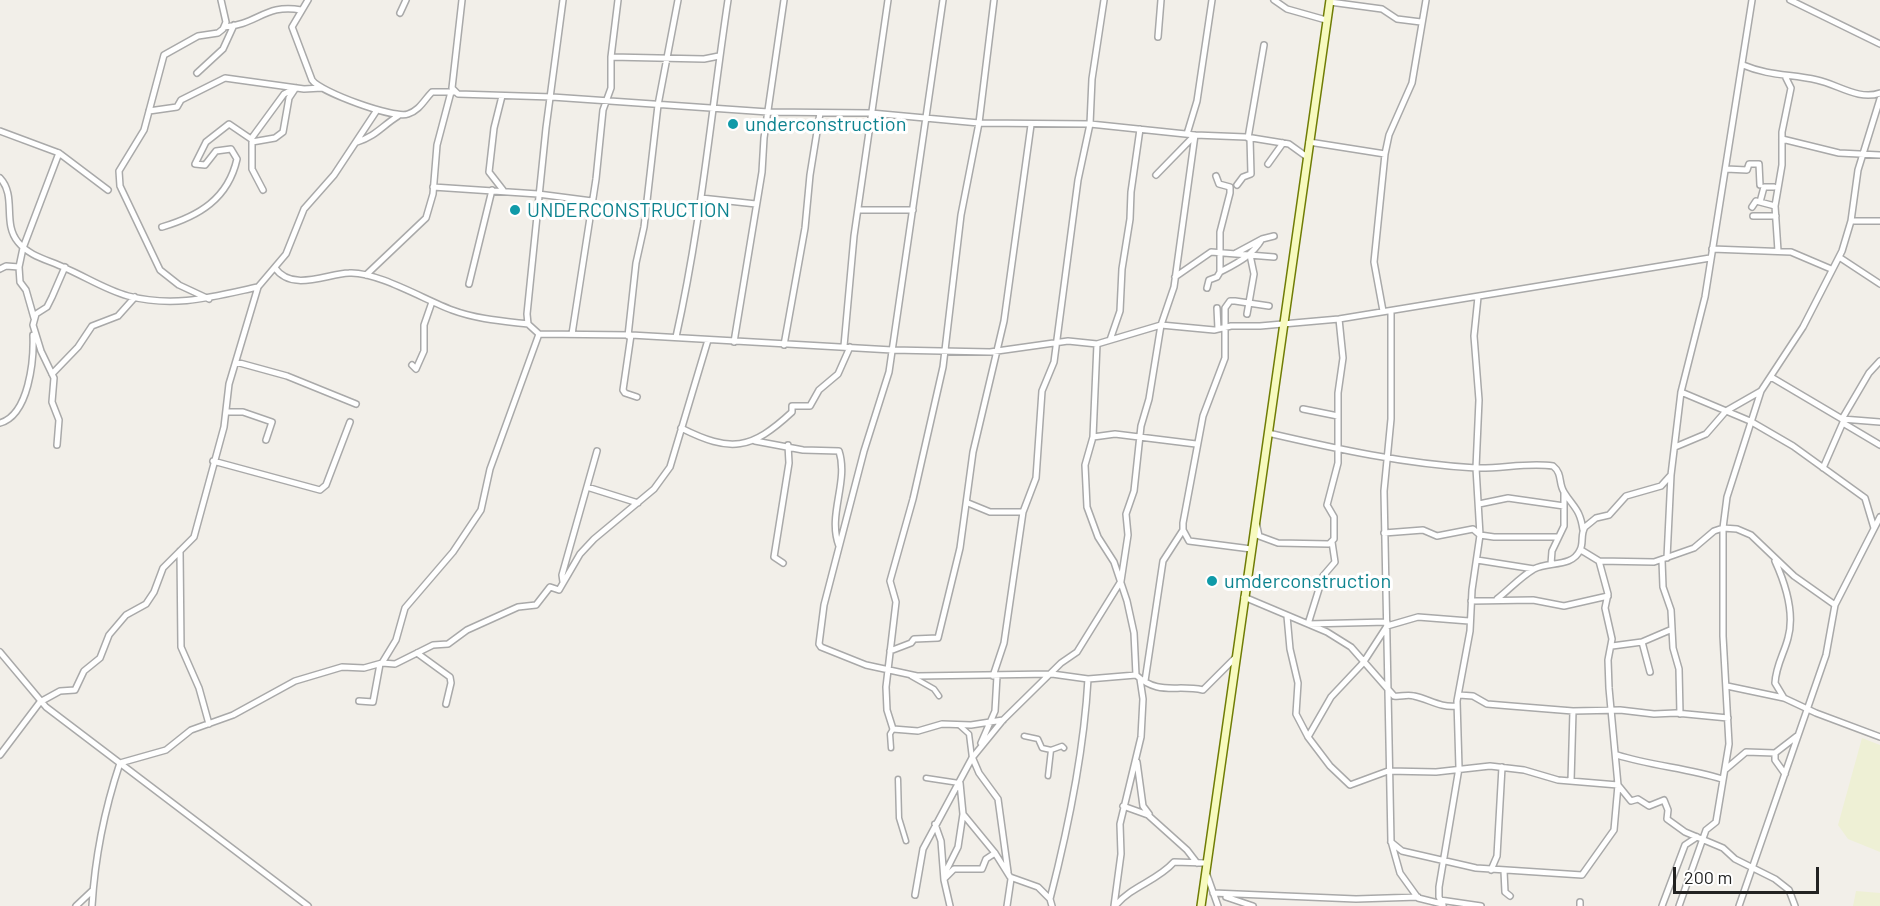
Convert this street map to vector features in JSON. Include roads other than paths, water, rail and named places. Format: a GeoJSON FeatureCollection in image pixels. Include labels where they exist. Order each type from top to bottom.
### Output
{"type":"FeatureCollection","features":[{"type":"Feature","properties":{"kind":"main road"},"geometry":{"type":"LineString","coordinates":[[1201,906],[1330,1]]}},
{"type":"Feature","properties":{"kind":"street"},"geometry":{"type":"LineString","coordinates":[[221,0],[224,27]]}},
{"type":"Feature","properties":{"kind":"street"},"geometry":{"type":"LineString","coordinates":[[308,0],[292,24],[313,82],[377,110],[398,116]]}},
{"type":"Feature","properties":{"kind":"street"},"geometry":{"type":"LineString","coordinates":[[400,13],[406,0]]}},
{"type":"Feature","properties":{"kind":"street"},"geometry":{"type":"LineString","coordinates":[[366,275],[426,218],[434,187],[437,145],[452,92],[462,0]]}},
{"type":"Feature","properties":{"kind":"street"},"geometry":{"type":"LineString","coordinates":[[528,324],[538,194],[563,0]]}},
{"type":"Feature","properties":{"kind":"street"},"geometry":{"type":"LineString","coordinates":[[572,334],[606,101],[611,88],[611,57],[618,0]]}},
{"type":"Feature","properties":{"kind":"street"},"geometry":{"type":"LineString","coordinates":[[637,397],[623,390],[636,263],[644,227],[658,105],[678,0]]}},
{"type":"Feature","properties":{"kind":"street"},"geometry":{"type":"LineString","coordinates":[[676,337],[690,275],[728,0]]}},
{"type":"Feature","properties":{"kind":"street"},"geometry":{"type":"LineString","coordinates":[[734,342],[762,172],[784,0]]}},
{"type":"Feature","properties":{"kind":"street"},"geometry":{"type":"LineString","coordinates":[[755,441],[769,433],[792,412],[792,406],[810,406],[819,390],[838,374],[847,346],[848,290],[888,0]]}},
{"type":"Feature","properties":{"kind":"street"},"geometry":{"type":"LineString","coordinates":[[943,0],[889,372],[875,410],[824,605],[819,644],[821,647],[866,665],[908,674],[995,676],[1052,674],[1088,679],[1140,678],[1162,689],[1187,687],[1203,690],[1236,657]]}},
{"type":"Feature","properties":{"kind":"street"},"geometry":{"type":"LineString","coordinates":[[891,748],[890,734],[893,729],[887,710],[888,670],[896,602],[890,581],[913,499],[939,388],[961,215],[979,123],[994,0]]}},
{"type":"Feature","properties":{"kind":"street"},"geometry":{"type":"LineString","coordinates":[[915,895],[921,854],[935,824],[960,783],[995,711],[995,676],[1004,643],[1023,512],[1034,487],[1042,392],[1052,369],[1056,345],[1078,180],[1090,124],[1092,80],[1104,0]]}},
{"type":"Feature","properties":{"kind":"street"},"geometry":{"type":"LineString","coordinates":[[1158,37],[1161,0]]}},
{"type":"Feature","properties":{"kind":"street"},"geometry":{"type":"LineString","coordinates":[[1187,134],[1197,101],[1212,0]]}},
{"type":"Feature","properties":{"kind":"street"},"geometry":{"type":"LineString","coordinates":[[1274,0],[1287,9],[1326,20]]}},
{"type":"Feature","properties":{"kind":"street"},"geometry":{"type":"LineString","coordinates":[[1382,9],[1384,0]]}},
{"type":"Feature","properties":{"kind":"street"},"geometry":{"type":"LineString","coordinates":[[1383,311],[1374,262],[1385,154],[1389,135],[1412,84],[1426,0]]}},
{"type":"Feature","properties":{"kind":"street"},"geometry":{"type":"LineString","coordinates":[[1680,714],[1679,669],[1670,630],[1671,610],[1663,585],[1671,475],[1681,392],[1705,297],[1752,0]]}},
{"type":"Feature","properties":{"kind":"street"},"geometry":{"type":"LineString","coordinates":[[1790,0],[1880,44]]}},
{"type":"Feature","properties":{"kind":"street"},"geometry":{"type":"LineString","coordinates":[[1330,1],[1382,9],[1397,19],[1421,22]]}},
{"type":"Feature","properties":{"kind":"street"},"geometry":{"type":"LineString","coordinates":[[209,299],[179,285],[160,270],[120,186],[119,171],[144,130],[164,55],[198,36],[218,33],[224,27],[258,18],[273,9],[301,10]]}},
{"type":"Feature","properties":{"kind":"street"},"geometry":{"type":"LineString","coordinates":[[197,73],[223,49],[234,26]]}},
{"type":"Feature","properties":{"kind":"street"},"geometry":{"type":"LineString","coordinates":[[1237,186],[1243,177],[1251,174],[1249,138],[1264,45]]}},
{"type":"Feature","properties":{"kind":"street"},"geometry":{"type":"LineString","coordinates":[[611,57],[704,59],[719,56]]}},
{"type":"Feature","properties":{"kind":"street"},"geometry":{"type":"LineString","coordinates":[[1743,65],[1786,78],[1823,81],[1868,96],[1880,93]]}},
{"type":"Feature","properties":{"kind":"street"},"geometry":{"type":"LineString","coordinates":[[149,111],[177,107],[181,100],[222,78],[296,88],[324,88]]}},
{"type":"Feature","properties":{"kind":"street"},"geometry":{"type":"LineString","coordinates":[[1778,250],[1776,206],[1782,165],[1782,139],[1791,88],[1786,78]]}},
{"type":"Feature","properties":{"kind":"street"},"geometry":{"type":"LineString","coordinates":[[263,190],[252,169],[252,142],[275,138],[283,132],[288,98],[296,88]]}},
{"type":"Feature","properties":{"kind":"street"},"geometry":{"type":"LineString","coordinates":[[162,227],[184,220],[213,204],[233,175],[237,159],[231,149],[216,151],[205,165],[195,164],[206,142],[229,124],[251,139],[284,94],[296,88]]}},
{"type":"Feature","properties":{"kind":"street"},"geometry":{"type":"LineString","coordinates":[[357,142],[374,136],[398,116],[415,111],[432,92],[452,92],[768,112],[871,113],[979,123],[1090,124],[1283,143],[1296,147],[1307,157]]}},
{"type":"Feature","properties":{"kind":"street"},"geometry":{"type":"LineString","coordinates":[[502,96],[492,136],[489,172],[504,191]]}},
{"type":"Feature","properties":{"kind":"street"},"geometry":{"type":"LineString","coordinates":[[1679,906],[1706,830],[1716,822],[1729,744],[1723,636],[1723,528],[1727,497],[1761,391],[1807,321],[1839,257],[1851,221],[1863,155],[1880,99]]}},
{"type":"Feature","properties":{"kind":"street"},"geometry":{"type":"LineString","coordinates":[[0,755],[40,702],[60,692],[75,690],[84,671],[100,658],[109,635],[126,615],[145,605],[153,595],[163,568],[195,535],[211,479],[213,461],[226,412],[229,384],[258,287],[275,268],[292,242],[304,209],[334,175],[377,110]]}},
{"type":"Feature","properties":{"kind":"street"},"geometry":{"type":"LineString","coordinates":[[784,345],[805,228],[810,175],[820,113]]}},
{"type":"Feature","properties":{"kind":"street"},"geometry":{"type":"LineString","coordinates":[[890,651],[911,643],[914,639],[939,638],[960,548],[968,503],[973,452],[1004,321],[1031,125]]}},
{"type":"Feature","properties":{"kind":"street"},"geometry":{"type":"LineString","coordinates":[[1110,340],[1120,311],[1122,269],[1140,129]]}},
{"type":"Feature","properties":{"kind":"street"},"geometry":{"type":"LineString","coordinates":[[0,131],[59,153],[108,190]]}},
{"type":"Feature","properties":{"kind":"street"},"geometry":{"type":"LineString","coordinates":[[1156,175],[1195,135]]}},
{"type":"Feature","properties":{"kind":"street"},"geometry":{"type":"LineString","coordinates":[[972,758],[1003,720],[1077,652],[1121,580],[1128,535],[1126,514],[1134,491],[1140,437],[1161,325],[1169,305],[1175,277],[1195,135]]}},
{"type":"Feature","properties":{"kind":"street"},"geometry":{"type":"LineString","coordinates":[[1782,139],[1839,153],[1880,155]]}},
{"type":"Feature","properties":{"kind":"street"},"geometry":{"type":"LineString","coordinates":[[1309,142],[1385,154]]}},
{"type":"Feature","properties":{"kind":"street"},"geometry":{"type":"LineString","coordinates":[[1268,164],[1283,143]]}},
{"type":"Feature","properties":{"kind":"street"},"geometry":{"type":"LineString","coordinates":[[0,423],[9,420],[18,409],[28,384],[34,318],[26,290],[20,282],[19,267],[23,248],[59,153]]}},
{"type":"Feature","properties":{"kind":"street"},"geometry":{"type":"LineString","coordinates":[[1726,169],[1747,170],[1749,164],[1759,164],[1760,185]]}},
{"type":"Feature","properties":{"kind":"street"},"geometry":{"type":"LineString","coordinates":[[1216,176],[1220,184],[1230,187],[1220,232],[1220,272]]}},
{"type":"Feature","properties":{"kind":"street"},"geometry":{"type":"LineString","coordinates":[[0,178],[9,195],[11,231],[23,248],[108,288],[135,297],[176,302],[209,299],[258,287]]}},
{"type":"Feature","properties":{"kind":"street"},"geometry":{"type":"LineString","coordinates":[[434,187],[538,194],[592,201]]}},
{"type":"Feature","properties":{"kind":"street"},"geometry":{"type":"LineString","coordinates":[[1760,202],[1764,187],[1774,187]]}},
{"type":"Feature","properties":{"kind":"street"},"geometry":{"type":"LineString","coordinates":[[469,284],[492,190]]}},
{"type":"Feature","properties":{"kind":"street"},"geometry":{"type":"LineString","coordinates":[[701,198],[756,204]]}},
{"type":"Feature","properties":{"kind":"street"},"geometry":{"type":"LineString","coordinates":[[1752,207],[1756,201],[1776,206]]}},
{"type":"Feature","properties":{"kind":"street"},"geometry":{"type":"LineString","coordinates":[[859,210],[913,210]]}},
{"type":"Feature","properties":{"kind":"street"},"geometry":{"type":"LineString","coordinates":[[1753,216],[1776,216]]}},
{"type":"Feature","properties":{"kind":"street"},"geometry":{"type":"LineString","coordinates":[[1851,221],[1880,221]]}},
{"type":"Feature","properties":{"kind":"street"},"geometry":{"type":"LineString","coordinates":[[1236,253],[1262,238],[1274,236]]}},
{"type":"Feature","properties":{"kind":"street"},"geometry":{"type":"LineString","coordinates":[[1207,288],[1209,280],[1250,255],[1262,238]]}},
{"type":"Feature","properties":{"kind":"street"},"geometry":{"type":"LineString","coordinates":[[1712,249],[1778,250],[1798,253],[1831,269]]}},
{"type":"Feature","properties":{"kind":"street"},"geometry":{"type":"LineString","coordinates":[[1175,277],[1211,252],[1274,257]]}},
{"type":"Feature","properties":{"kind":"street"},"geometry":{"type":"LineString","coordinates":[[1247,314],[1254,274],[1250,255]]}},
{"type":"Feature","properties":{"kind":"street"},"geometry":{"type":"LineString","coordinates":[[1839,257],[1880,284]]}},
{"type":"Feature","properties":{"kind":"street"},"geometry":{"type":"LineString","coordinates":[[275,268],[283,276],[303,280],[350,272],[366,275],[399,285],[411,293],[471,316],[528,324],[538,334],[676,337],[892,350],[997,351],[1056,345],[1068,341],[1097,344],[1161,325],[1221,328],[1339,318],[1478,297],[1657,264],[1710,258]]}},
{"type":"Feature","properties":{"kind":"street"},"geometry":{"type":"LineString","coordinates":[[0,269],[6,266],[19,267]]}},
{"type":"Feature","properties":{"kind":"street"},"geometry":{"type":"LineString","coordinates":[[34,318],[47,307],[65,267]]}},
{"type":"Feature","properties":{"kind":"street"},"geometry":{"type":"LineString","coordinates":[[52,374],[78,347],[86,332],[95,324],[118,316],[135,297]]}},
{"type":"Feature","properties":{"kind":"street"},"geometry":{"type":"LineString","coordinates":[[1442,903],[1445,860],[1459,768],[1457,706],[1480,535],[1476,468],[1479,400],[1474,336],[1478,297]]}},
{"type":"Feature","properties":{"kind":"street"},"geometry":{"type":"LineString","coordinates":[[1221,328],[1225,308],[1230,301],[1269,306]]}},
{"type":"Feature","properties":{"kind":"street"},"geometry":{"type":"LineString","coordinates":[[412,365],[416,369],[424,351],[424,325],[432,302]]}},
{"type":"Feature","properties":{"kind":"street"},"geometry":{"type":"LineString","coordinates":[[1140,678],[1163,561],[1183,530],[1203,416],[1225,358],[1217,308]]}},
{"type":"Feature","properties":{"kind":"street"},"geometry":{"type":"LineString","coordinates":[[1391,311],[1391,419],[1384,533],[1390,841],[1400,873],[1421,900],[1481,906]]}},
{"type":"Feature","properties":{"kind":"street"},"geometry":{"type":"LineString","coordinates":[[1308,624],[1323,576],[1335,562],[1332,542],[1334,517],[1328,505],[1338,463],[1342,358],[1339,318]]}},
{"type":"Feature","properties":{"kind":"street"},"geometry":{"type":"LineString","coordinates":[[33,330],[55,380],[52,402],[59,420],[57,445]]}},
{"type":"Feature","properties":{"kind":"street"},"geometry":{"type":"LineString","coordinates":[[359,701],[373,703],[381,663],[396,640],[405,608],[453,552],[481,510],[490,468],[538,334]]}},
{"type":"Feature","properties":{"kind":"street"},"geometry":{"type":"LineString","coordinates":[[120,764],[166,750],[191,730],[233,715],[295,681],[342,667],[364,668],[381,663],[395,664],[434,645],[450,643],[467,630],[518,607],[535,606],[550,587],[558,590],[594,539],[638,503],[670,468],[681,428],[694,394],[708,340]]}},
{"type":"Feature","properties":{"kind":"street"},"geometry":{"type":"LineString","coordinates":[[1097,344],[1093,436],[1085,465],[1088,507],[1098,537],[1114,562],[1121,580],[1132,621],[1143,699],[1137,758],[1119,829],[1119,877],[1115,906]]}},
{"type":"Feature","properties":{"kind":"street"},"geometry":{"type":"LineString","coordinates":[[1823,468],[1843,421],[1869,373],[1880,361]]}},
{"type":"Feature","properties":{"kind":"street"},"geometry":{"type":"LineString","coordinates":[[236,362],[287,376],[356,404]]}},
{"type":"Feature","properties":{"kind":"street"},"geometry":{"type":"LineString","coordinates":[[1771,377],[1880,445]]}},
{"type":"Feature","properties":{"kind":"street"},"geometry":{"type":"LineString","coordinates":[[1675,447],[1706,434],[1726,411],[1761,391]]}},
{"type":"Feature","properties":{"kind":"street"},"geometry":{"type":"LineString","coordinates":[[1681,392],[1707,405],[1750,421],[1793,446],[1865,498],[1874,528]]}},
{"type":"Feature","properties":{"kind":"street"},"geometry":{"type":"LineString","coordinates":[[1303,409],[1338,416]]}},
{"type":"Feature","properties":{"kind":"street"},"geometry":{"type":"LineString","coordinates":[[226,412],[243,412],[272,422],[266,440]]}},
{"type":"Feature","properties":{"kind":"street"},"geometry":{"type":"LineString","coordinates":[[1843,421],[1879,421]]}},
{"type":"Feature","properties":{"kind":"street"},"geometry":{"type":"LineString","coordinates":[[213,461],[321,490],[326,485],[350,422]]}},
{"type":"Feature","properties":{"kind":"street"},"geometry":{"type":"LineString","coordinates":[[681,428],[718,444],[755,441],[788,445],[803,450],[838,451],[842,464],[835,525],[840,546]]}},
{"type":"Feature","properties":{"kind":"street"},"geometry":{"type":"LineString","coordinates":[[1268,433],[1387,459],[1476,468],[1553,466],[1559,472],[1564,492],[1564,526],[1552,551],[1551,564]]}},
{"type":"Feature","properties":{"kind":"street"},"geometry":{"type":"LineString","coordinates":[[1093,436],[1115,434],[1197,444]]}},
{"type":"Feature","properties":{"kind":"street"},"geometry":{"type":"LineString","coordinates":[[783,563],[774,558],[789,463],[788,445]]}},
{"type":"Feature","properties":{"kind":"street"},"geometry":{"type":"LineString","coordinates":[[563,582],[562,575],[597,451]]}},
{"type":"Feature","properties":{"kind":"street"},"geometry":{"type":"LineString","coordinates":[[1583,530],[1596,518],[1609,515],[1626,496],[1661,486],[1671,475]]}},
{"type":"Feature","properties":{"kind":"street"},"geometry":{"type":"LineString","coordinates":[[587,487],[638,503]]}},
{"type":"Feature","properties":{"kind":"street"},"geometry":{"type":"LineString","coordinates":[[1500,599],[1497,599],[1505,590],[1534,569],[1568,562],[1581,550],[1583,530],[1578,509],[1564,492]]}},
{"type":"Feature","properties":{"kind":"street"},"geometry":{"type":"LineString","coordinates":[[1479,504],[1502,498],[1519,498],[1564,506]]}},
{"type":"Feature","properties":{"kind":"street"},"geometry":{"type":"LineString","coordinates":[[968,503],[990,512],[1023,512]]}},
{"type":"Feature","properties":{"kind":"street"},"geometry":{"type":"LineString","coordinates":[[1739,906],[1826,656],[1835,604],[1880,517]]}},
{"type":"Feature","properties":{"kind":"street"},"geometry":{"type":"LineString","coordinates":[[1255,521],[1259,536],[1278,543],[1332,542]]}},
{"type":"Feature","properties":{"kind":"street"},"geometry":{"type":"LineString","coordinates":[[1384,533],[1423,530],[1437,536],[1473,528],[1480,535],[1558,537]]}},
{"type":"Feature","properties":{"kind":"street"},"geometry":{"type":"LineString","coordinates":[[1581,550],[1599,561],[1664,559],[1694,548],[1710,534],[1723,528],[1737,530],[1751,535],[1814,593],[1835,604]]}},
{"type":"Feature","properties":{"kind":"street"},"geometry":{"type":"LineString","coordinates":[[1183,530],[1189,541],[1251,549]]}},
{"type":"Feature","properties":{"kind":"street"},"geometry":{"type":"LineString","coordinates":[[180,550],[181,647],[199,688],[209,724]]}},
{"type":"Feature","properties":{"kind":"street"},"geometry":{"type":"LineString","coordinates":[[1767,693],[1775,683],[1777,665],[1790,630],[1786,585],[1773,557]]}},
{"type":"Feature","properties":{"kind":"street"},"geometry":{"type":"LineString","coordinates":[[1477,560],[1534,569]]}},
{"type":"Feature","properties":{"kind":"street"},"geometry":{"type":"LineString","coordinates":[[1390,841],[1399,850],[1491,870],[1586,873],[1614,830],[1618,785],[1608,660],[1612,646],[1610,622],[1605,608],[1608,596],[1599,561]]}},
{"type":"Feature","properties":{"kind":"street"},"geometry":{"type":"LineString","coordinates":[[1471,601],[1533,600],[1564,606],[1608,596]]}},
{"type":"Feature","properties":{"kind":"street"},"geometry":{"type":"LineString","coordinates":[[1244,597],[1327,632],[1351,647],[1388,692],[1394,696],[1410,695],[1430,699],[1441,706],[1457,706]]}},
{"type":"Feature","properties":{"kind":"street"},"geometry":{"type":"LineString","coordinates":[[1287,616],[1290,648],[1298,683],[1296,714],[1308,737],[1337,774],[1352,786],[1388,771],[1436,772],[1459,768],[1502,767],[1571,781],[1618,785],[1631,801],[1638,799],[1649,806],[1664,800],[1668,810],[1666,819],[1696,837],[1723,848],[1735,859],[1786,886],[1795,906]]}},
{"type":"Feature","properties":{"kind":"street"},"geometry":{"type":"LineString","coordinates":[[1308,624],[1387,624],[1418,617],[1469,621]]}},
{"type":"Feature","properties":{"kind":"street"},"geometry":{"type":"LineString","coordinates":[[1308,737],[1331,696],[1363,663],[1387,624]]}},
{"type":"Feature","properties":{"kind":"street"},"geometry":{"type":"LineString","coordinates":[[1612,646],[1642,642],[1670,630]]}},
{"type":"Feature","properties":{"kind":"street"},"geometry":{"type":"LineString","coordinates":[[1642,642],[1650,672]]}},
{"type":"Feature","properties":{"kind":"street"},"geometry":{"type":"LineString","coordinates":[[0,652],[40,702],[308,906]]}},
{"type":"Feature","properties":{"kind":"street"},"geometry":{"type":"LineString","coordinates":[[417,653],[450,677],[446,704]]}},
{"type":"Feature","properties":{"kind":"street"},"geometry":{"type":"LineString","coordinates":[[908,674],[934,689],[939,696]]}},
{"type":"Feature","properties":{"kind":"street"},"geometry":{"type":"LineString","coordinates":[[1052,906],[1050,899],[1082,749],[1088,679]]}},
{"type":"Feature","properties":{"kind":"street"},"geometry":{"type":"LineString","coordinates":[[1775,683],[1784,698]]}},
{"type":"Feature","properties":{"kind":"street"},"geometry":{"type":"LineString","coordinates":[[1727,686],[1784,698],[1880,737]]}},
{"type":"Feature","properties":{"kind":"street"},"geometry":{"type":"LineString","coordinates":[[1459,695],[1473,696],[1487,704],[1573,711],[1680,714],[1728,718]]}},
{"type":"Feature","properties":{"kind":"street"},"geometry":{"type":"LineString","coordinates":[[1571,781],[1573,711]]}},
{"type":"Feature","properties":{"kind":"street"},"geometry":{"type":"LineString","coordinates":[[893,729],[918,731],[942,724],[958,725],[1003,720]]}},
{"type":"Feature","properties":{"kind":"street"},"geometry":{"type":"LineString","coordinates":[[958,725],[969,734],[972,758],[979,773],[998,799],[1010,877],[1007,906]]}},
{"type":"Feature","properties":{"kind":"street"},"geometry":{"type":"LineString","coordinates":[[1726,769],[1746,752],[1775,753],[1798,735]]}},
{"type":"Feature","properties":{"kind":"street"},"geometry":{"type":"LineString","coordinates":[[1023,736],[1038,738],[1042,748],[1051,750],[1062,746],[1064,748]]}},
{"type":"Feature","properties":{"kind":"street"},"geometry":{"type":"LineString","coordinates":[[1048,776],[1051,750]]}},
{"type":"Feature","properties":{"kind":"street"},"geometry":{"type":"LineString","coordinates":[[1775,753],[1785,774]]}},
{"type":"Feature","properties":{"kind":"street"},"geometry":{"type":"LineString","coordinates":[[1617,755],[1643,763],[1691,770],[1722,779]]}},
{"type":"Feature","properties":{"kind":"street"},"geometry":{"type":"LineString","coordinates":[[1137,758],[1143,806],[1156,823]]}},
{"type":"Feature","properties":{"kind":"street"},"geometry":{"type":"LineString","coordinates":[[92,906],[100,831],[120,764]]}},
{"type":"Feature","properties":{"kind":"street"},"geometry":{"type":"LineString","coordinates":[[1491,870],[1497,856],[1502,767]]}},
{"type":"Feature","properties":{"kind":"street"},"geometry":{"type":"LineString","coordinates":[[926,778],[960,783]]}},
{"type":"Feature","properties":{"kind":"street"},"geometry":{"type":"LineString","coordinates":[[898,779],[899,818],[906,841]]}},
{"type":"Feature","properties":{"kind":"street"},"geometry":{"type":"LineString","coordinates":[[945,877],[958,847],[963,814],[960,783]]}},
{"type":"Feature","properties":{"kind":"street"},"geometry":{"type":"LineString","coordinates":[[1123,806],[1145,814],[1187,850],[1197,863]]}},
{"type":"Feature","properties":{"kind":"street"},"geometry":{"type":"LineString","coordinates":[[963,814],[995,853],[1010,877],[1038,887],[1050,899]]}},
{"type":"Feature","properties":{"kind":"street"},"geometry":{"type":"LineString","coordinates":[[935,824],[941,841],[951,906]]}},
{"type":"Feature","properties":{"kind":"street"},"geometry":{"type":"LineString","coordinates":[[1662,906],[1685,845],[1696,837]]}},
{"type":"Feature","properties":{"kind":"street"},"geometry":{"type":"LineString","coordinates":[[945,877],[954,869],[982,869],[986,859],[995,853]]}},
{"type":"Feature","properties":{"kind":"street"},"geometry":{"type":"LineString","coordinates":[[1115,906],[1139,885],[1163,874],[1173,862],[1197,863],[1206,867],[1218,906]]}},
{"type":"Feature","properties":{"kind":"street"},"geometry":{"type":"LineString","coordinates":[[1504,871],[1505,892],[1510,896]]}},
{"type":"Feature","properties":{"kind":"street"},"geometry":{"type":"LineString","coordinates":[[76,906],[93,890]]}},
{"type":"Feature","properties":{"kind":"street"},"geometry":{"type":"LineString","coordinates":[[1213,893],[1356,899],[1418,897]]}},
{"type":"Feature","properties":{"kind":"street"},"geometry":{"type":"LineString","coordinates":[[1213,893],[1253,906]]}},
{"type":"Feature","properties":{"kind":"place","name":"underconstruction"},"geometry":{"type":"Point","coordinates":[733,124]}},
{"type":"Feature","properties":{"kind":"place","name":"UNDERCONSTRUCTION"},"geometry":{"type":"Point","coordinates":[515,210]}},
{"type":"Feature","properties":{"kind":"place","name":"umderconstruction"},"geometry":{"type":"Point","coordinates":[1212,581]}}]}
